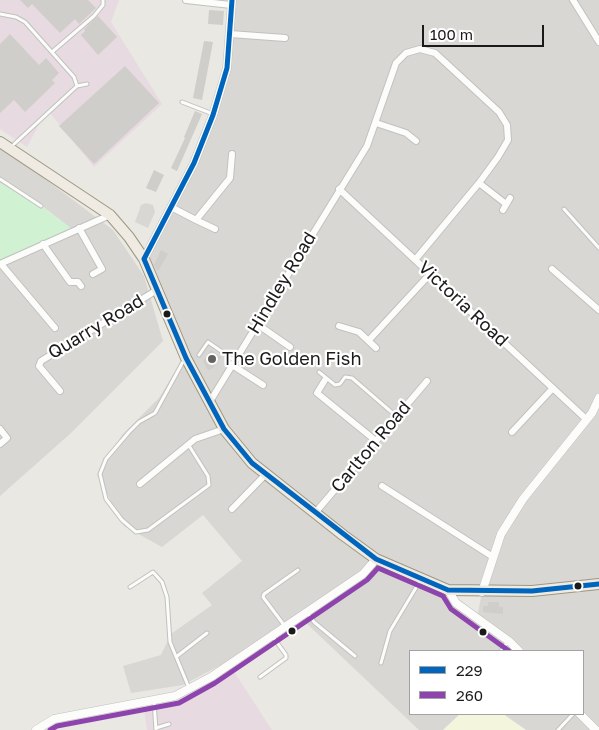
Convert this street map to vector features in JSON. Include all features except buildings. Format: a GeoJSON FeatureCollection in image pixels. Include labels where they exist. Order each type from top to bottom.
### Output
{"type":"FeatureCollection","features":[{"type":"Feature","properties":{"kind":"main road"},"geometry":{"type":"LineString","coordinates":[[0,142],[110,215],[129,236],[144,259],[186,358],[224,429],[252,463],[376,559],[448,590],[482,592],[532,591],[599,584]]}},
{"type":"Feature","properties":{"kind":"street"},"geometry":{"type":"LineString","coordinates":[[144,259],[194,163],[214,115],[227,68],[232,2],[186,0]]}},
{"type":"Feature","properties":{"kind":"street"},"geometry":{"type":"LineString","coordinates":[[573,0],[599,42]]}},
{"type":"Feature","properties":{"kind":"street"},"geometry":{"type":"LineString","coordinates":[[230,34],[285,38]]}},
{"type":"Feature","properties":{"kind":"street","name":"Hindley Road"},"geometry":{"type":"LineString","coordinates":[[209,403],[367,146],[396,63],[406,53],[420,49],[434,53],[499,112],[507,125],[508,140],[498,158],[479,183],[414,260]]}},
{"type":"Feature","properties":{"kind":"street"},"geometry":{"type":"LineString","coordinates":[[376,123],[406,133],[416,141]]}},
{"type":"Feature","properties":{"kind":"street"},"geometry":{"type":"LineString","coordinates":[[196,220],[230,178],[232,154]]}},
{"type":"Feature","properties":{"kind":"street"},"geometry":{"type":"LineString","coordinates":[[479,183],[506,204]]}},
{"type":"Feature","properties":{"kind":"street","name":"Victoria Road"},"geometry":{"type":"LineString","coordinates":[[339,189],[586,419]]}},
{"type":"Feature","properties":{"kind":"street"},"geometry":{"type":"LineString","coordinates":[[171,207],[215,229]]}},
{"type":"Feature","properties":{"kind":"street"},"geometry":{"type":"LineString","coordinates":[[55,328],[0,264],[110,215]]}},
{"type":"Feature","properties":{"kind":"street"},"geometry":{"type":"LineString","coordinates":[[80,228],[102,269],[93,274]]}},
{"type":"Feature","properties":{"kind":"street"},"geometry":{"type":"LineString","coordinates":[[43,244],[70,282],[78,282],[81,286]]}},
{"type":"Feature","properties":{"kind":"street"},"geometry":{"type":"LineString","coordinates":[[552,268],[599,310]]}},
{"type":"Feature","properties":{"kind":"street"},"geometry":{"type":"LineString","coordinates":[[369,340],[430,274]]}},
{"type":"Feature","properties":{"kind":"street","name":"Quarry Road"},"geometry":{"type":"LineString","coordinates":[[60,390],[39,366],[42,360],[157,290]]}},
{"type":"Feature","properties":{"kind":"street"},"geometry":{"type":"LineString","coordinates":[[257,324],[290,346]]}},
{"type":"Feature","properties":{"kind":"street"},"geometry":{"type":"LineString","coordinates":[[339,326],[358,332],[376,348]]}},
{"type":"Feature","properties":{"kind":"street"},"geometry":{"type":"LineString","coordinates":[[233,363],[262,385]]}},
{"type":"Feature","properties":{"kind":"street"},"geometry":{"type":"LineString","coordinates":[[325,380],[316,393],[376,441]]}},
{"type":"Feature","properties":{"kind":"street","name":"Carlton Road"},"geometry":{"type":"LineString","coordinates":[[315,513],[427,381]]}},
{"type":"Feature","properties":{"kind":"street"},"geometry":{"type":"LineString","coordinates":[[512,432],[553,388]]}},
{"type":"Feature","properties":{"kind":"street"},"geometry":{"type":"LineString","coordinates":[[482,592],[501,534],[523,499],[592,413],[599,398]]}},
{"type":"Feature","properties":{"kind":"street"},"geometry":{"type":"LineString","coordinates":[[0,429],[6,438],[0,444]]}},
{"type":"Feature","properties":{"kind":"street"},"geometry":{"type":"LineString","coordinates":[[140,484],[195,439],[224,429]]}},
{"type":"Feature","properties":{"kind":"street"},"geometry":{"type":"LineString","coordinates":[[232,508],[266,474]]}},
{"type":"Feature","properties":{"kind":"street"},"geometry":{"type":"LineString","coordinates":[[382,486],[493,557]]}},
{"type":"Feature","properties":{"kind":"street"},"geometry":{"type":"LineString","coordinates":[[36,730],[54,720],[174,696],[211,677],[363,574],[376,559]]}},
{"type":"Feature","properties":{"kind":"street"},"geometry":{"type":"LineString","coordinates":[[448,590],[456,603],[508,640],[518,650]]}},
{"type":"Feature","properties":{"kind":"street"},"geometry":{"type":"LineString","coordinates":[[581,715],[596,730]]}},
{"type":"Feature","properties":{"kind":"lane"},"geometry":{"type":"LineString","coordinates":[[52,52],[94,16],[103,5],[104,0]]}},
{"type":"Feature","properties":{"kind":"lane"},"geometry":{"type":"LineString","coordinates":[[0,14],[16,17],[25,22],[74,77],[77,86]]}},
{"type":"Feature","properties":{"kind":"lane"},"geometry":{"type":"LineString","coordinates":[[9,149],[77,86],[87,84]]}},
{"type":"Feature","properties":{"kind":"lane"},"geometry":{"type":"LineString","coordinates":[[182,102],[214,115]]}},
{"type":"Feature","properties":{"kind":"lane"},"geometry":{"type":"LineString","coordinates":[[0,179],[41,206]]}},
{"type":"Feature","properties":{"kind":"lane"},"geometry":{"type":"LineString","coordinates":[[564,209],[599,248]]}},
{"type":"Feature","properties":{"kind":"lane"},"geometry":{"type":"LineString","coordinates":[[200,355],[208,342],[233,363]]}},
{"type":"Feature","properties":{"kind":"lane"},"geometry":{"type":"LineString","coordinates":[[186,358],[155,413],[139,422],[129,432],[106,459],[100,474],[106,499],[122,520],[136,532],[144,532],[153,527],[209,485],[208,476],[188,444]]}},
{"type":"Feature","properties":{"kind":"lane"},"geometry":{"type":"LineString","coordinates":[[319,372],[335,385],[340,384],[345,377],[352,378],[397,416]]}},
{"type":"Feature","properties":{"kind":"lane"},"geometry":{"type":"LineString","coordinates":[[284,626],[263,597],[264,594],[298,570]]}},
{"type":"Feature","properties":{"kind":"lane"},"geometry":{"type":"LineString","coordinates":[[130,587],[153,572],[162,582],[168,597],[170,642],[189,688]]}},
{"type":"Feature","properties":{"kind":"lane"},"geometry":{"type":"LineString","coordinates":[[381,663],[390,631],[422,579]]}},
{"type":"Feature","properties":{"kind":"lane"},"geometry":{"type":"LineString","coordinates":[[306,612],[314,622],[355,656]]}},
{"type":"Feature","properties":{"kind":"lane"},"geometry":{"type":"LineString","coordinates":[[176,657],[207,633]]}},
{"type":"Feature","properties":{"kind":"lane"},"geometry":{"type":"LineString","coordinates":[[260,677],[286,658],[286,655],[271,635]]}},
{"type":"Feature","properties":{"kind":"lane"},"geometry":{"type":"LineString","coordinates":[[501,650],[508,640]]}},
{"type":"Feature","properties":{"kind":"lane"},"geometry":{"type":"LineString","coordinates":[[154,699],[156,729],[169,724]]}},
{"type":"Feature","properties":{"kind":"lane"},"geometry":{"type":"LineString","coordinates":[[558,730],[572,715]]}},
{"type":"Feature","properties":{"kind":"shaded area"},"geometry":{"type":"Polygon","coordinates":[[[0,0],[119,0],[111,22],[162,104],[94,167],[50,113],[40,123],[27,147],[0,129],[0,0]]]}},
{"type":"Feature","properties":{"kind":"shaded area"},"geometry":{"type":"Polygon","coordinates":[[[233,0],[599,0],[599,730],[526,730],[504,715],[584,715],[584,650],[409,650],[409,715],[459,715],[443,730],[419,730],[304,621],[183,685],[131,693],[123,666],[161,655],[171,634],[212,605],[202,593],[242,561],[203,515],[162,547],[124,526],[97,475],[122,435],[159,398],[185,355],[144,259],[175,209],[194,163],[227,68],[233,0]],[[448,590],[477,614],[482,592],[448,590]]]}},
{"type":"Feature","properties":{"kind":"shaded area"},"geometry":{"type":"Polygon","coordinates":[[[0,145],[113,230],[144,276],[163,341],[71,433],[0,496],[0,264],[72,229],[41,205],[0,183],[0,145]]]}},
{"type":"Feature","properties":{"kind":"shaded area"},"geometry":{"type":"Polygon","coordinates":[[[0,183],[41,206],[72,229],[0,262],[0,183]]]}},
{"type":"Feature","properties":{"kind":"shaded area"},"geometry":{"type":"Polygon","coordinates":[[[146,203],[153,205],[155,212],[148,228],[135,222],[141,205],[146,203]]]}},
{"type":"Feature","properties":{"kind":"shaded area"},"geometry":{"type":"Polygon","coordinates":[[[233,670],[272,730],[147,730],[144,710],[181,700],[233,670]]]}},
{"type":"Feature","properties":{"kind":"shaded area"},"geometry":{"type":"Polygon","coordinates":[[[459,715],[504,715],[526,730],[443,730],[459,715]]]}},
{"type":"Feature","properties":{"kind":"transit line","name":"229"},"geometry":{"type":"LineString","coordinates":[[232,0],[227,68],[213,115],[194,163],[144,259],[186,358],[224,429],[252,463],[376,559],[448,590],[532,591],[599,584]]}},
{"type":"Feature","properties":{"kind":"transit line","name":"260"},"geometry":{"type":"LineString","coordinates":[[50,730],[57,726],[179,703],[215,683],[367,580],[378,568],[443,596],[451,609],[508,650]]}},
{"type":"Feature","properties":{"kind":"place","name":"The Golden Fish"},"geometry":{"type":"Point","coordinates":[212,359]}}]}
